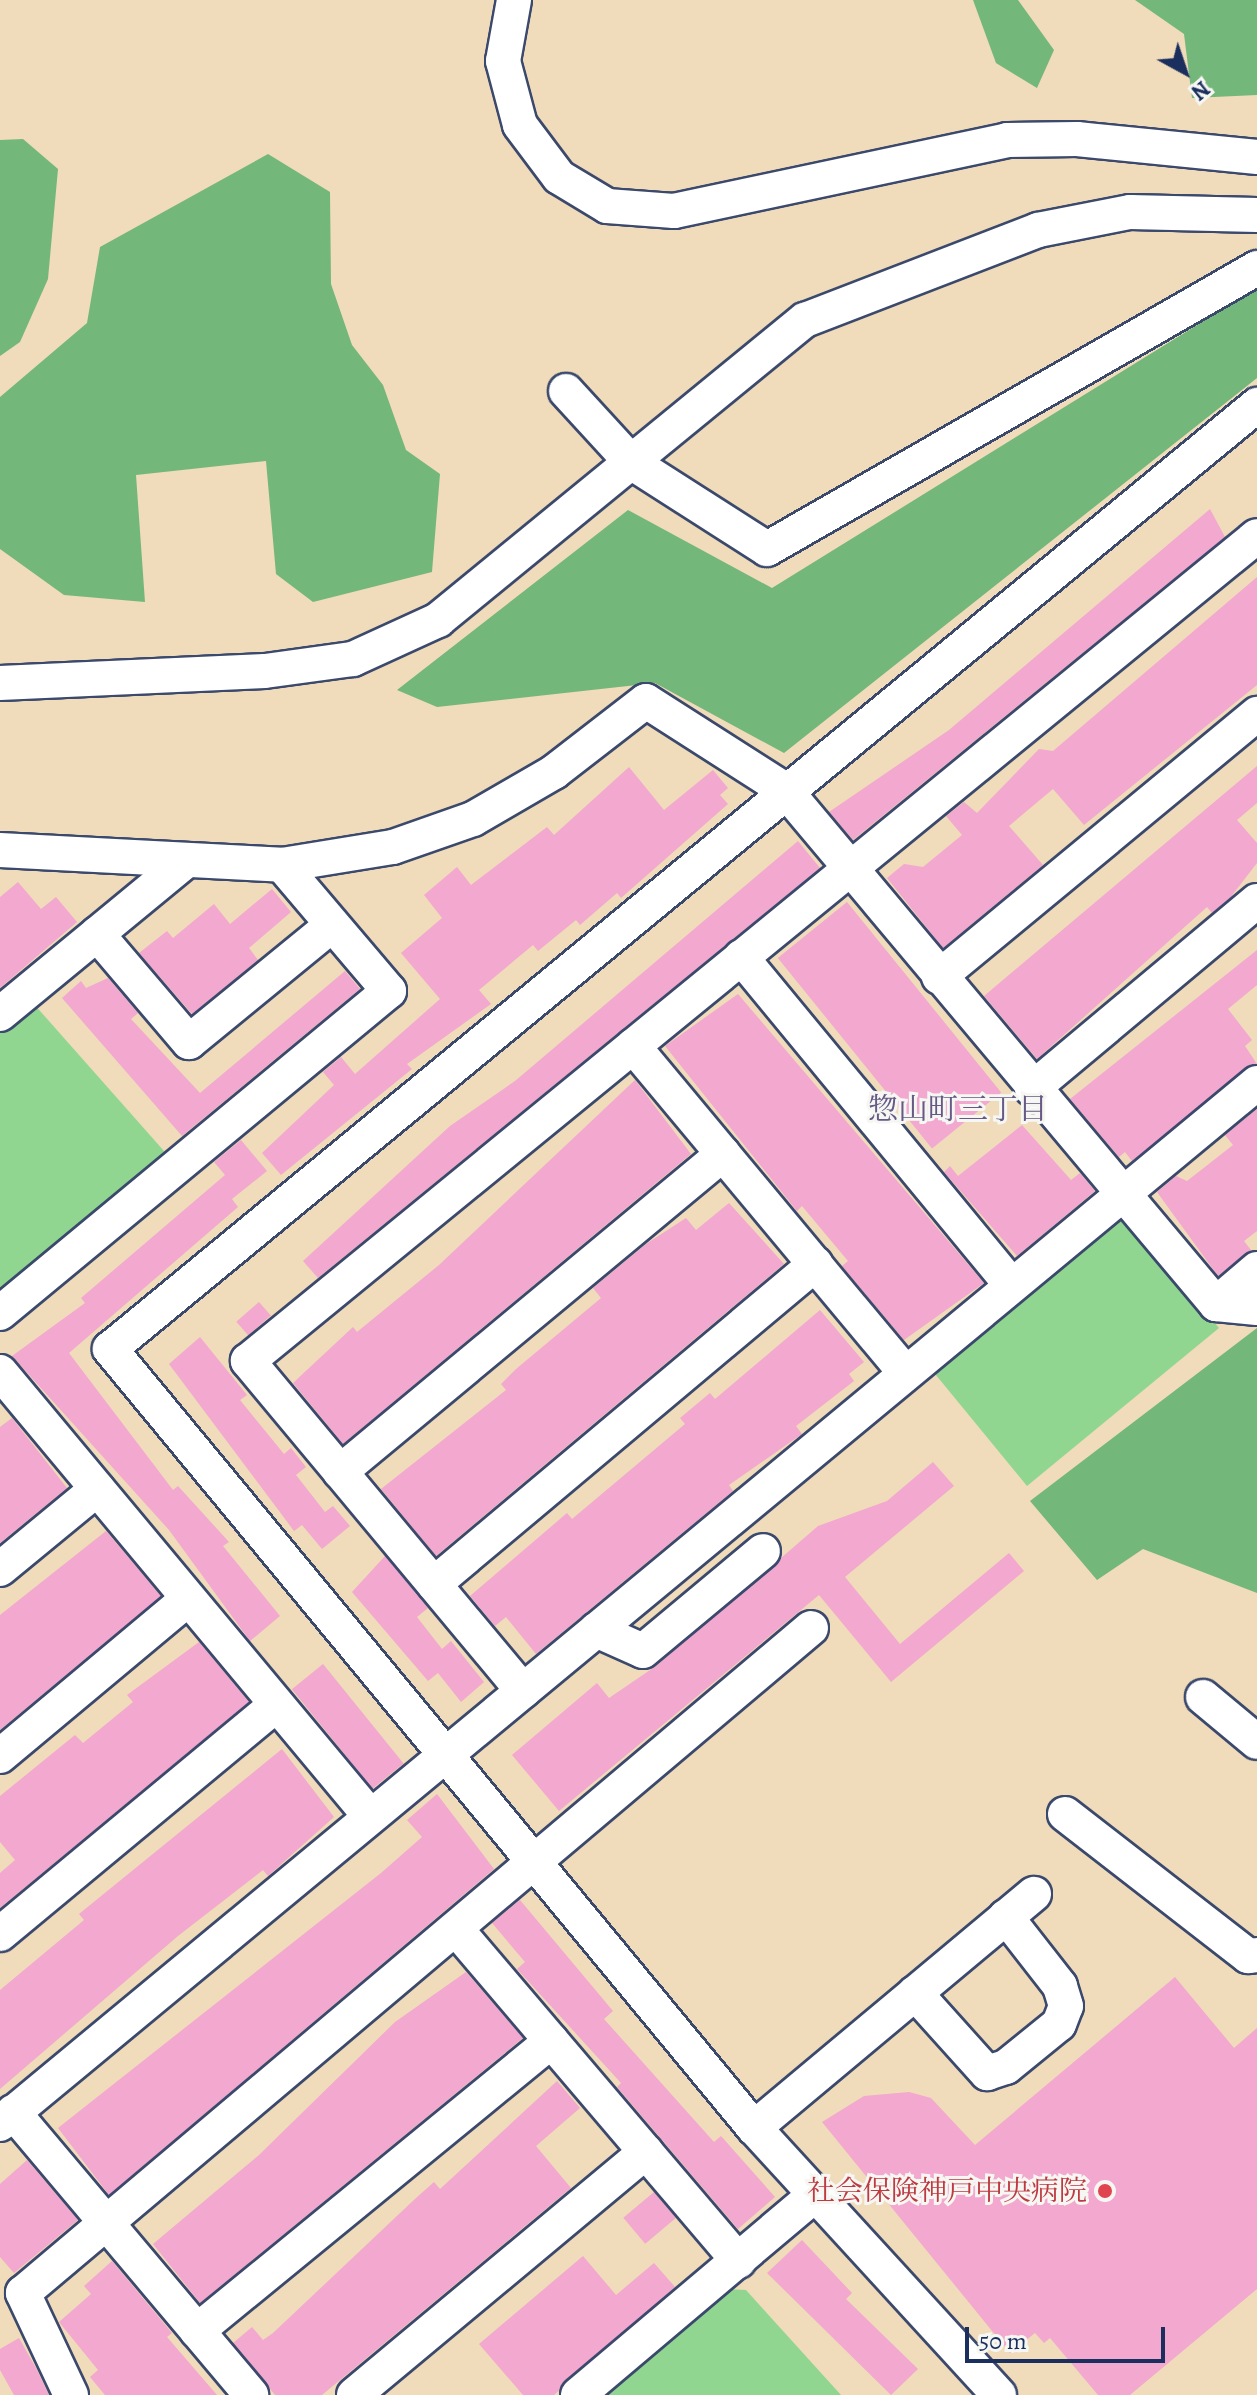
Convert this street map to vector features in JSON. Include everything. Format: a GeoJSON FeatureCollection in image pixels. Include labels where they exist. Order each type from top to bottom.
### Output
{"type":"FeatureCollection","features":[{"type":"Feature","properties":{"kind":"street"},"geometry":{"type":"LineString","coordinates":[[514,0],[503,61],[520,125],[559,177],[607,206],[674,211],[1007,140],[1077,139],[1257,157]]}},
{"type":"Feature","properties":{"kind":"street"},"geometry":{"type":"LineString","coordinates":[[0,683],[265,671],[353,659],[438,620],[805,320],[1038,230],[1130,212],[1257,215]]}},
{"type":"Feature","properties":{"kind":"street"},"geometry":{"type":"LineString","coordinates":[[566,391],[631,462],[767,549],[1257,268]]}},
{"type":"Feature","properties":{"kind":"street"},"geometry":{"type":"LineString","coordinates":[[999,2395],[754,2128],[110,1349],[785,790],[1257,405]]}},
{"type":"Feature","properties":{"kind":"street"},"geometry":{"type":"LineString","coordinates":[[523,1691],[248,1361],[1257,536]]}},
{"type":"Feature","properties":{"kind":"street"},"geometry":{"type":"LineString","coordinates":[[0,850],[282,865],[393,847],[473,819],[554,772],[646,701],[785,790],[1032,1089],[1216,1304],[1257,1308]]}},
{"type":"Feature","properties":{"kind":"street"},"geometry":{"type":"LineString","coordinates":[[939,977],[1257,714]]}},
{"type":"Feature","properties":{"kind":"street"},"geometry":{"type":"LineString","coordinates":[[0,1014],[187,860]]}},
{"type":"Feature","properties":{"kind":"street"},"geometry":{"type":"LineString","coordinates":[[0,1313],[389,991],[282,865]]}},
{"type":"Feature","properties":{"kind":"street"},"geometry":{"type":"LineString","coordinates":[[1032,1089],[1257,901]]}},
{"type":"Feature","properties":{"kind":"street"},"geometry":{"type":"LineString","coordinates":[[97,934],[189,1042],[332,925]]}},
{"type":"Feature","properties":{"kind":"street"},"geometry":{"type":"LineString","coordinates":[[741,957],[1011,1285]]}},
{"type":"Feature","properties":{"kind":"street"},"geometry":{"type":"LineString","coordinates":[[633,1046],[904,1371]]}},
{"type":"Feature","properties":{"kind":"street"},"geometry":{"type":"LineString","coordinates":[[251,2395],[105,2221],[6,2118],[904,1371],[1257,1083]]}},
{"type":"Feature","properties":{"kind":"street"},"geometry":{"type":"LineString","coordinates":[[340,1472],[723,1154]]}},
{"type":"Feature","properties":{"kind":"street"},"geometry":{"type":"LineString","coordinates":[[434,1584],[815,1264]]}},
{"type":"Feature","properties":{"kind":"street"},"geometry":{"type":"LineString","coordinates":[[1216,1304],[1257,1269]]}},
{"type":"Feature","properties":{"kind":"street"},"geometry":{"type":"LineString","coordinates":[[1,1377],[370,1816]]}},
{"type":"Feature","properties":{"kind":"street"},"geometry":{"type":"LineString","coordinates":[[0,1569],[97,1489]]}},
{"type":"Feature","properties":{"kind":"street"},"geometry":{"type":"LineString","coordinates":[[596,1630],[643,1651],[763,1551]]}},
{"type":"Feature","properties":{"kind":"street"},"geometry":{"type":"LineString","coordinates":[[0,1756],[188,1599]]}},
{"type":"Feature","properties":{"kind":"street"},"geometry":{"type":"LineString","coordinates":[[71,2395],[23,2293],[811,1628]]}},
{"type":"Feature","properties":{"kind":"street"},"geometry":{"type":"LineString","coordinates":[[1203,1697],[1257,1742]]}},
{"type":"Feature","properties":{"kind":"street"},"geometry":{"type":"LineString","coordinates":[[0,1934],[276,1705]]}},
{"type":"Feature","properties":{"kind":"street"},"geometry":{"type":"LineString","coordinates":[[1065,1814],[1158,1890],[1248,1956],[1257,1955]]}},
{"type":"Feature","properties":{"kind":"street"},"geometry":{"type":"LineString","coordinates":[[754,2128],[1034,1894]]}},
{"type":"Feature","properties":{"kind":"street"},"geometry":{"type":"LineString","coordinates":[[915,1993],[987,2073],[1006,2067],[1059,2024],[1066,2006],[1060,1986],[1006,1917]]}},
{"type":"Feature","properties":{"kind":"street"},"geometry":{"type":"LineString","coordinates":[[456,1929],[739,2261]]}},
{"type":"Feature","properties":{"kind":"street"},"geometry":{"type":"LineString","coordinates":[[197,2331],[551,2041]]}},
{"type":"Feature","properties":{"kind":"street"},"geometry":{"type":"LineString","coordinates":[[354,2395],[646,2152]]}},
{"type":"Feature","properties":{"kind":"street"},"geometry":{"type":"LineString","coordinates":[[578,2395],[815,2195]]}},
{"type":"Feature","properties":{"kind":"green space"},"geometry":{"type":"Polygon","coordinates":[[[973,0],[1018,0],[1054,50],[1037,88],[996,63],[973,0]]]}},
{"type":"Feature","properties":{"kind":"green space"},"geometry":{"type":"Polygon","coordinates":[[[1135,0],[1257,0],[1257,95],[1192,98],[1184,34],[1135,0]]]}},
{"type":"Feature","properties":{"kind":"green space"},"geometry":{"type":"Polygon","coordinates":[[[23,139],[58,169],[48,279],[20,342],[0,356],[0,140],[23,139]]]}},
{"type":"Feature","properties":{"kind":"green space"},"geometry":{"type":"Polygon","coordinates":[[[268,154],[330,192],[331,284],[352,345],[383,385],[406,450],[440,474],[432,572],[313,602],[276,574],[266,461],[136,475],[145,602],[64,595],[0,549],[0,397],[87,323],[100,247],[268,154]]]}},
{"type":"Feature","properties":{"kind":"green space"},"geometry":{"type":"Polygon","coordinates":[[[1257,288],[1257,378],[784,753],[655,683],[437,707],[397,690],[628,510],[772,588],[1257,288]]]}},
{"type":"Feature","properties":{"kind":"green space"},"geometry":{"type":"Polygon","coordinates":[[[33,1003],[164,1151],[161,1168],[0,1300],[0,1030],[33,1003]]]}},
{"type":"Feature","properties":{"kind":"green space"},"geometry":{"type":"Polygon","coordinates":[[[1108,1219],[1129,1222],[1219,1328],[1027,1486],[931,1369],[1108,1219]]]}},
{"type":"Feature","properties":{"kind":"green space"},"geometry":{"type":"Polygon","coordinates":[[[1257,1328],[1257,1593],[1143,1549],[1097,1580],[1030,1501],[1257,1328]]]}},
{"type":"Feature","properties":{"kind":"green space"},"geometry":{"type":"Polygon","coordinates":[[[726,2289],[746,2290],[841,2395],[597,2395],[726,2289]]]}},
{"type":"Feature","properties":{"kind":"building"},"geometry":{"type":"Polygon","coordinates":[[[1210,509],[1225,537],[853,840],[829,812],[949,730],[1210,509]]]}},
{"type":"Feature","properties":{"kind":"building"},"geometry":{"type":"Polygon","coordinates":[[[1257,577],[1257,685],[1084,825],[1053,789],[1009,826],[1043,865],[943,948],[887,878],[904,864],[923,867],[962,835],[946,816],[964,802],[977,813],[1039,749],[1053,751],[1257,577]]]}},
{"type":"Feature","properties":{"kind":"building"},"geometry":{"type":"Polygon","coordinates":[[[1257,766],[1257,803],[1237,820],[1257,843],[1257,863],[1230,898],[1212,913],[1207,907],[1037,1059],[984,996],[1257,766]]]}},
{"type":"Feature","properties":{"kind":"building"},"geometry":{"type":"Polygon","coordinates":[[[629,767],[664,810],[713,770],[728,788],[720,795],[728,804],[621,898],[617,893],[580,925],[576,920],[538,951],[533,945],[479,990],[491,1004],[407,1064],[412,1069],[281,1175],[262,1153],[334,1085],[323,1072],[341,1057],[355,1074],[440,999],[401,953],[442,918],[424,895],[457,867],[471,885],[547,827],[554,835],[629,767]]]}},
{"type":"Feature","properties":{"kind":"building"},"geometry":{"type":"Polygon","coordinates":[[[798,841],[820,868],[318,1278],[303,1261],[450,1126],[515,1081],[798,841]]]}},
{"type":"Feature","properties":{"kind":"building"},"geometry":{"type":"Polygon","coordinates":[[[18,882],[41,909],[56,897],[77,922],[0,988],[0,897],[18,882]]]}},
{"type":"Feature","properties":{"kind":"building"},"geometry":{"type":"Polygon","coordinates":[[[272,889],[291,912],[249,948],[258,960],[192,1014],[139,953],[167,931],[173,938],[214,904],[230,924],[272,889]]]}},
{"type":"Feature","properties":{"kind":"building"},"geometry":{"type":"Polygon","coordinates":[[[847,902],[1001,1092],[932,1148],[778,958],[847,902]]]}},
{"type":"Feature","properties":{"kind":"building"},"geometry":{"type":"Polygon","coordinates":[[[1257,950],[1257,985],[1228,1009],[1252,1040],[1245,1046],[1257,1064],[1132,1161],[1125,1152],[1119,1157],[1070,1099],[1257,950]]]}},
{"type":"Feature","properties":{"kind":"building"},"geometry":{"type":"Polygon","coordinates":[[[345,971],[360,989],[182,1136],[62,998],[81,981],[86,988],[108,978],[138,1013],[131,1019],[200,1093],[345,971]]]}},
{"type":"Feature","properties":{"kind":"building"},"geometry":{"type":"Polygon","coordinates":[[[738,994],[984,1283],[904,1340],[842,1266],[848,1261],[802,1206],[797,1211],[665,1046],[738,994]]]}},
{"type":"Feature","properties":{"kind":"building"},"geometry":{"type":"Polygon","coordinates":[[[635,1080],[691,1154],[343,1444],[293,1383],[353,1327],[357,1332],[439,1265],[635,1080]]]}},
{"type":"Feature","properties":{"kind":"building"},"geometry":{"type":"Polygon","coordinates":[[[1257,1109],[1257,1231],[1244,1241],[1251,1250],[1218,1276],[1157,1192],[1176,1176],[1187,1181],[1233,1145],[1225,1135],[1257,1109]]]}},
{"type":"Feature","properties":{"kind":"building"},"geometry":{"type":"Polygon","coordinates":[[[1022,1125],[1071,1180],[1080,1173],[1095,1191],[1017,1256],[944,1172],[950,1166],[958,1176],[1022,1125]]]}},
{"type":"Feature","properties":{"kind":"building"},"geometry":{"type":"Polygon","coordinates":[[[241,1140],[267,1171],[232,1199],[238,1207],[69,1353],[173,1490],[178,1486],[229,1542],[223,1546],[280,1616],[250,1641],[169,1530],[12,1356],[85,1303],[81,1298],[225,1175],[214,1162],[241,1140]]]}},
{"type":"Feature","properties":{"kind":"building"},"geometry":{"type":"Polygon","coordinates":[[[729,1203],[784,1264],[436,1556],[381,1489],[506,1390],[501,1384],[516,1369],[601,1298],[593,1288],[646,1244],[686,1218],[696,1230],[729,1203]]]}},
{"type":"Feature","properties":{"kind":"building"},"geometry":{"type":"Polygon","coordinates":[[[259,1302],[271,1316],[248,1335],[236,1322],[259,1302]]]}},
{"type":"Feature","properties":{"kind":"building"},"geometry":{"type":"Polygon","coordinates":[[[820,1310],[864,1362],[849,1374],[854,1381],[796,1426],[802,1434],[729,1485],[733,1491],[536,1654],[506,1617],[495,1626],[470,1596],[567,1513],[572,1519],[685,1424],[680,1418],[710,1393],[715,1399],[820,1310]]]}},
{"type":"Feature","properties":{"kind":"building"},"geometry":{"type":"Polygon","coordinates":[[[200,1337],[247,1395],[240,1400],[284,1454],[291,1448],[306,1467],[296,1475],[325,1512],[333,1506],[350,1526],[322,1549],[302,1525],[294,1531],[169,1364],[200,1337]]]}},
{"type":"Feature","properties":{"kind":"building"},"geometry":{"type":"Polygon","coordinates":[[[12,1418],[67,1488],[0,1543],[0,1427],[12,1418]]]}},
{"type":"Feature","properties":{"kind":"building"},"geometry":{"type":"Polygon","coordinates":[[[933,1462],[954,1486],[845,1577],[900,1644],[1009,1553],[1024,1571],[891,1682],[819,1595],[559,1811],[512,1755],[597,1683],[609,1698],[656,1666],[818,1526],[887,1501],[933,1462]]]}},
{"type":"Feature","properties":{"kind":"building"},"geometry":{"type":"Polygon","coordinates":[[[106,1531],[161,1596],[0,1730],[0,1615],[106,1531]]]}},
{"type":"Feature","properties":{"kind":"building"},"geometry":{"type":"Polygon","coordinates":[[[385,1556],[428,1608],[417,1617],[442,1649],[451,1641],[484,1682],[461,1702],[438,1673],[428,1681],[352,1592],[385,1556]]]}},
{"type":"Feature","properties":{"kind":"building"},"geometry":{"type":"Polygon","coordinates":[[[199,1642],[249,1702],[0,1908],[0,1873],[15,1860],[0,1842],[0,1796],[75,1735],[83,1743],[133,1702],[127,1695],[199,1642]]]}},
{"type":"Feature","properties":{"kind":"building"},"geometry":{"type":"Polygon","coordinates":[[[323,1664],[404,1763],[372,1789],[292,1689],[323,1664]]]}},
{"type":"Feature","properties":{"kind":"building"},"geometry":{"type":"Polygon","coordinates":[[[282,1749],[334,1817],[268,1876],[263,1870],[178,1936],[0,2089],[0,1990],[84,1920],[79,1914],[282,1749]]]}},
{"type":"Feature","properties":{"kind":"building"},"geometry":{"type":"Polygon","coordinates":[[[437,1794],[494,1869],[109,2195],[58,2128],[381,1873],[422,1837],[407,1820],[437,1794]]]}},
{"type":"Feature","properties":{"kind":"building"},"geometry":{"type":"Polygon","coordinates":[[[520,1900],[613,2011],[604,2019],[714,2142],[721,2136],[775,2197],[738,2229],[617,2087],[621,2083],[517,1969],[525,1962],[492,1923],[520,1900]]]}},
{"type":"Feature","properties":{"kind":"building"},"geometry":{"type":"Polygon","coordinates":[[[466,1972],[523,2038],[200,2303],[153,2244],[259,2155],[395,2022],[466,1972]]]}},
{"type":"Feature","properties":{"kind":"building","name":"社会保険神戸中央病院"},"geometry":{"type":"Polygon","coordinates":[[[1175,1977],[1234,2048],[1257,2028],[1257,2289],[1130,2395],[1098,2395],[1050,2338],[1044,2343],[1035,2333],[1010,2353],[822,2122],[864,2096],[909,2092],[931,2098],[975,2145],[1175,1977]]]}},
{"type":"Feature","properties":{"kind":"building"},"geometry":{"type":"Polygon","coordinates":[[[557,2081],[580,2108],[536,2146],[571,2188],[322,2395],[275,2395],[233,2343],[252,2327],[263,2340],[273,2333],[434,2182],[440,2189],[557,2081]]]}},
{"type":"Feature","properties":{"kind":"building"},"geometry":{"type":"Polygon","coordinates":[[[27,2160],[78,2220],[14,2273],[0,2257],[0,2184],[27,2160]]]}},
{"type":"Feature","properties":{"kind":"building"},"geometry":{"type":"Polygon","coordinates":[[[654,2192],[676,2218],[645,2244],[623,2218],[654,2192]]]}},
{"type":"Feature","properties":{"kind":"building"},"geometry":{"type":"Polygon","coordinates":[[[802,2240],[852,2293],[846,2299],[918,2369],[891,2395],[767,2273],[802,2240]]]}},
{"type":"Feature","properties":{"kind":"building"},"geometry":{"type":"Polygon","coordinates":[[[583,2256],[616,2295],[654,2263],[675,2287],[554,2395],[523,2395],[479,2344],[583,2256]]]}},
{"type":"Feature","properties":{"kind":"building"},"geometry":{"type":"Polygon","coordinates":[[[112,2261],[172,2333],[167,2337],[217,2395],[105,2395],[90,2377],[98,2370],[59,2322],[91,2294],[84,2286],[112,2261]]]}},
{"type":"Feature","properties":{"kind":"building"},"geometry":{"type":"Polygon","coordinates":[[[19,2338],[49,2395],[14,2395],[0,2370],[0,2349],[19,2338]]]}},
{"type":"Feature","properties":{"kind":"place","name":"社会保険神戸中央病院"},"geometry":{"type":"Point","coordinates":[1105,2191]}},
{"type":"Feature","properties":{"kind":"district","name":"惣山町三丁目"},"geometry":{"type":"Point","coordinates":[958,1109]}}]}
